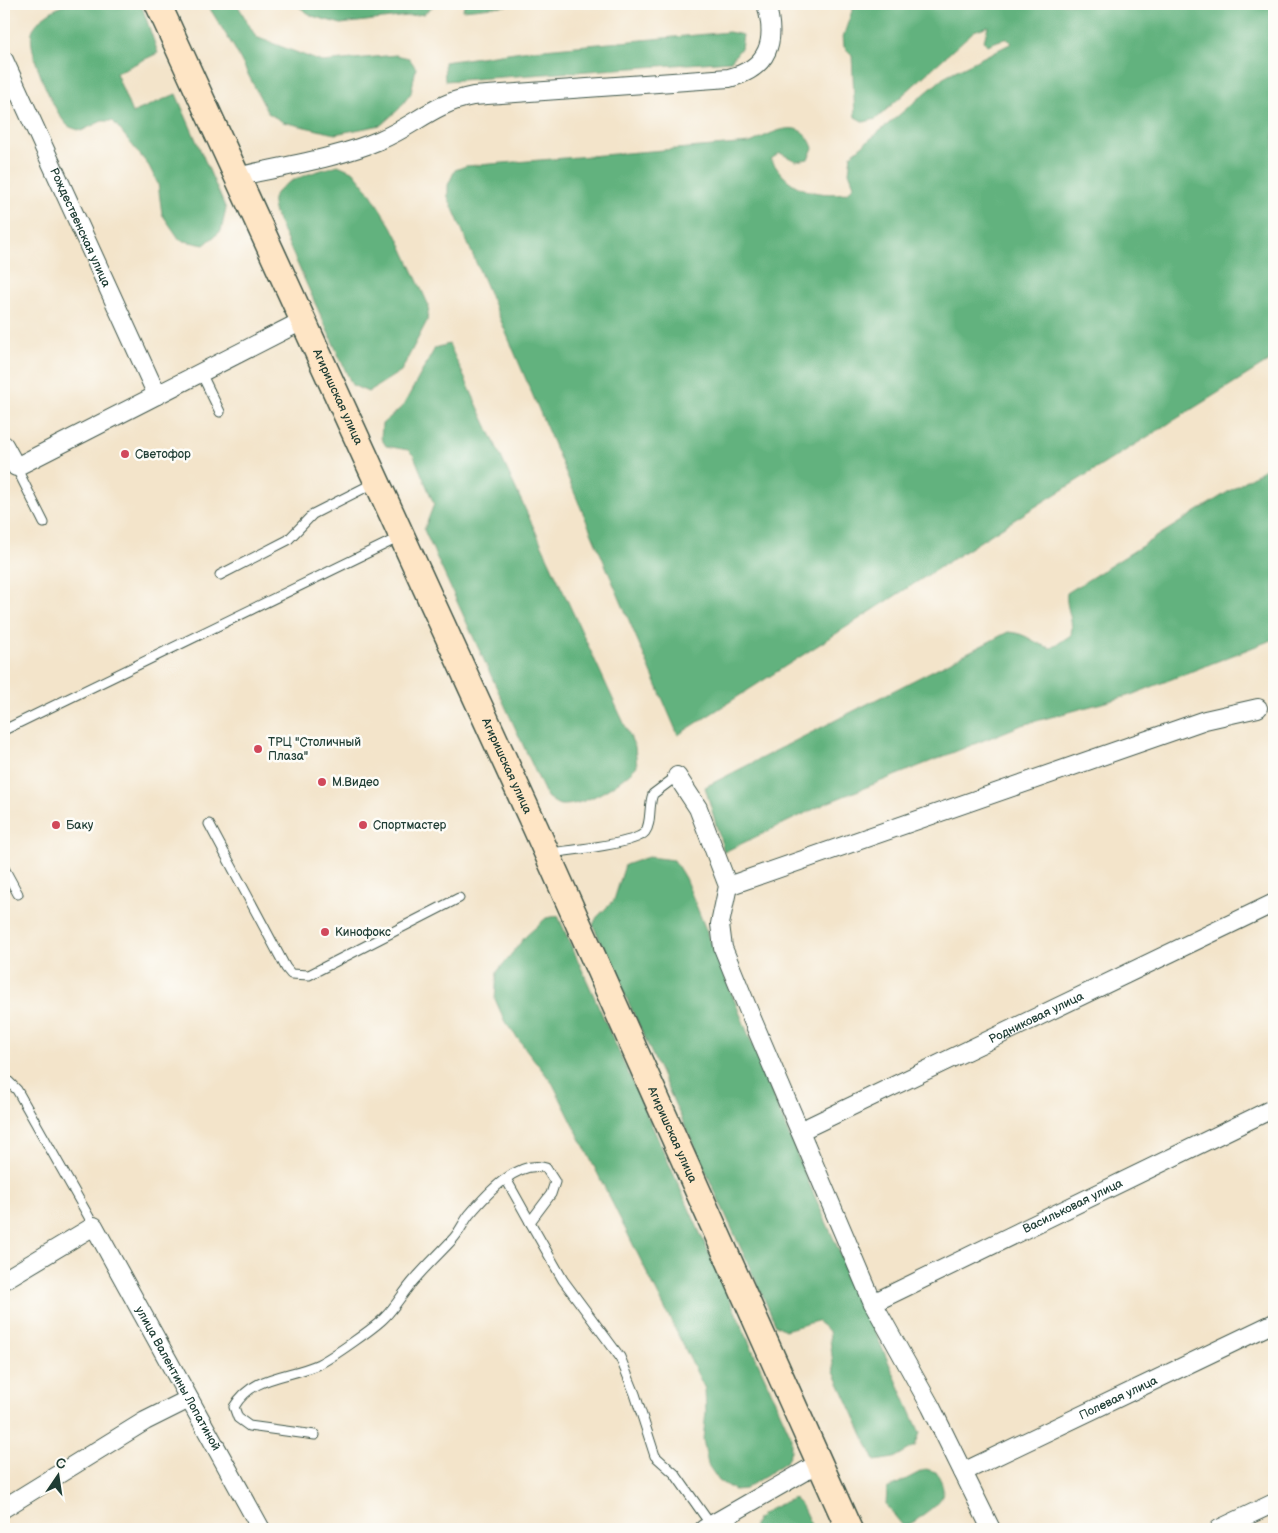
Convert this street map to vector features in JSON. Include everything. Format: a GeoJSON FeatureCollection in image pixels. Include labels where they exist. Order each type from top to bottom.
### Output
{"type":"FeatureCollection","features":[{"type":"Feature","properties":{"kind":"street","name":"Агиришская улица"},"geometry":{"type":"LineString","coordinates":[[158,4],[402,536],[849,1529]]}},
{"type":"Feature","properties":{"kind":"street"},"geometry":{"type":"LineString","coordinates":[[236,177],[352,150],[406,128],[434,108],[453,100],[473,96],[729,78],[745,74],[756,67],[765,56],[770,42],[771,26],[766,4]]}},
{"type":"Feature","properties":{"kind":"street","name":"Рождественская улица"},"geometry":{"type":"LineString","coordinates":[[4,60],[157,395]]}},
{"type":"Feature","properties":{"kind":"street"},"geometry":{"type":"LineString","coordinates":[[4,445],[16,468],[302,321]]}},
{"type":"Feature","properties":{"kind":"street"},"geometry":{"type":"LineString","coordinates":[[728,886],[1205,720],[1258,708]]}},
{"type":"Feature","properties":{"kind":"street"},"geometry":{"type":"LineString","coordinates":[[677,776],[698,808],[728,886],[720,924],[723,948],[873,1303],[931,1407],[991,1529]]}},
{"type":"Feature","properties":{"kind":"street","name":"Родниковая улица"},"geometry":{"type":"LineString","coordinates":[[800,1132],[1274,903]]}},
{"type":"Feature","properties":{"kind":"street","name":"Васильковая улица"},"geometry":{"type":"LineString","coordinates":[[873,1303],[1274,1108]]}},
{"type":"Feature","properties":{"kind":"street"},"geometry":{"type":"LineString","coordinates":[[4,1280],[94,1226]]}},
{"type":"Feature","properties":{"kind":"street","name":"улица Валентины Лопатиной"},"geometry":{"type":"LineString","coordinates":[[94,1226],[261,1529]]}},
{"type":"Feature","properties":{"kind":"street","name":"Полевая улица"},"geometry":{"type":"LineString","coordinates":[[963,1472],[1274,1323]]}},
{"type":"Feature","properties":{"kind":"street"},"geometry":{"type":"LineString","coordinates":[[4,1508],[145,1421],[189,1399]]}},
{"type":"Feature","properties":{"kind":"street"},"geometry":{"type":"LineString","coordinates":[[708,1527],[819,1463]]}},
{"type":"Feature","properties":{"kind":"street"},"geometry":{"type":"LineString","coordinates":[[1219,1529],[1274,1504]]}},
{"type":"Feature","properties":{"kind":"lane"},"geometry":{"type":"LineString","coordinates":[[200,373],[220,412]]}},
{"type":"Feature","properties":{"kind":"lane"},"geometry":{"type":"LineString","coordinates":[[16,468],[44,523]]}},
{"type":"Feature","properties":{"kind":"lane"},"geometry":{"type":"LineString","coordinates":[[220,575],[288,540],[313,514],[377,481]]}},
{"type":"Feature","properties":{"kind":"lane"},"geometry":{"type":"LineString","coordinates":[[4,730],[402,536]]}},
{"type":"Feature","properties":{"kind":"lane"},"geometry":{"type":"LineString","coordinates":[[546,854],[599,846],[640,837],[646,832],[653,794],[677,776]]}},
{"type":"Feature","properties":{"kind":"lane"},"geometry":{"type":"LineString","coordinates":[[209,824],[286,968],[291,974],[309,975],[459,898]]}},
{"type":"Feature","properties":{"kind":"lane"},"geometry":{"type":"LineString","coordinates":[[4,868],[18,894]]}},
{"type":"Feature","properties":{"kind":"lane"},"geometry":{"type":"LineString","coordinates":[[4,1077],[17,1090],[94,1226]]}},
{"type":"Feature","properties":{"kind":"lane"},"geometry":{"type":"LineString","coordinates":[[315,1434],[249,1426],[238,1418],[234,1407],[241,1395],[262,1381],[320,1364],[384,1319],[416,1278],[454,1239],[468,1216],[506,1179],[517,1172],[537,1165],[546,1168],[555,1182],[554,1188],[530,1222]]}},
{"type":"Feature","properties":{"kind":"lane"},"geometry":{"type":"LineString","coordinates":[[506,1179],[563,1280],[620,1358],[635,1394],[655,1456],[675,1474],[708,1527]]}},
{"type":"Feature","properties":{"kind":"green space"},"geometry":{"type":"Polygon","coordinates":[[[66,4],[141,4],[158,53],[116,73],[132,113],[176,94],[226,209],[221,231],[204,245],[180,240],[162,214],[158,184],[149,166],[113,121],[102,121],[81,131],[70,127],[61,118],[36,63],[31,37],[33,29],[40,20],[66,4]]]}},
{"type":"Feature","properties":{"kind":"green space"},"geometry":{"type":"Polygon","coordinates":[[[207,4],[237,4],[256,37],[322,62],[396,55],[409,58],[416,68],[411,93],[399,109],[381,125],[335,134],[283,122],[268,113],[235,49],[207,4]]]}},
{"type":"Feature","properties":{"kind":"green space"},"geometry":{"type":"Polygon","coordinates":[[[295,4],[436,4],[424,14],[341,24],[312,16],[295,4]]]}},
{"type":"Feature","properties":{"kind":"green space"},"geometry":{"type":"Polygon","coordinates":[[[464,4],[522,4],[463,10],[464,4]]]}},
{"type":"Feature","properties":{"kind":"green space"},"geometry":{"type":"Polygon","coordinates":[[[863,4],[1274,4],[1274,358],[998,530],[678,735],[448,197],[448,185],[455,170],[466,166],[750,143],[777,131],[794,129],[801,131],[808,138],[813,148],[808,159],[796,161],[780,153],[771,159],[778,170],[794,185],[803,189],[835,194],[848,193],[854,185],[849,172],[851,155],[947,75],[1012,43],[1006,38],[987,45],[984,41],[988,26],[974,31],[876,119],[864,122],[855,117],[852,55],[844,47],[843,37],[853,8],[863,4]]]}},
{"type":"Feature","properties":{"kind":"green space"},"geometry":{"type":"Polygon","coordinates":[[[729,32],[743,35],[741,48],[731,61],[445,81],[444,62],[522,51],[729,32]]]}},
{"type":"Feature","properties":{"kind":"green space"},"geometry":{"type":"Polygon","coordinates":[[[338,165],[354,172],[369,191],[397,236],[429,306],[427,321],[401,371],[368,392],[352,385],[275,214],[273,204],[273,199],[277,192],[292,181],[338,165]]]}},
{"type":"Feature","properties":{"kind":"green space"},"geometry":{"type":"Polygon","coordinates":[[[449,344],[635,747],[637,766],[630,773],[602,793],[570,805],[560,805],[547,797],[424,530],[434,504],[414,456],[408,450],[386,446],[381,438],[382,424],[403,406],[435,348],[449,344]]]}},
{"type":"Feature","properties":{"kind":"green space"},"geometry":{"type":"Polygon","coordinates":[[[1274,463],[1274,639],[1131,695],[1022,725],[829,802],[724,852],[705,787],[1008,632],[1021,634],[1051,648],[1071,635],[1072,629],[1067,604],[1067,593],[1274,463]]]}},
{"type":"Feature","properties":{"kind":"green space"},"geometry":{"type":"Polygon","coordinates":[[[648,857],[674,860],[685,878],[804,1172],[920,1433],[915,1446],[894,1458],[875,1461],[834,1372],[829,1331],[817,1321],[785,1330],[776,1325],[593,925],[597,917],[614,900],[625,865],[648,857]]]}},
{"type":"Feature","properties":{"kind":"green space"},"geometry":{"type":"Polygon","coordinates":[[[558,916],[791,1436],[791,1451],[786,1462],[745,1489],[734,1490],[719,1481],[708,1465],[703,1439],[706,1412],[705,1389],[553,1084],[505,1022],[495,999],[497,972],[525,937],[546,918],[558,916]]]}},
{"type":"Feature","properties":{"kind":"green space"},"geometry":{"type":"Polygon","coordinates":[[[926,1469],[936,1472],[943,1486],[942,1496],[935,1505],[919,1518],[903,1526],[886,1505],[887,1489],[926,1469]]]}},
{"type":"Feature","properties":{"kind":"green space"},"geometry":{"type":"Polygon","coordinates":[[[794,1498],[802,1506],[813,1529],[753,1529],[754,1523],[763,1514],[794,1498]]]}},
{"type":"Feature","properties":{"kind":"place","name":"Светофор"},"geometry":{"type":"Point","coordinates":[125,454]}},
{"type":"Feature","properties":{"kind":"place","name":"ТРЦ \"Столичный Плаза\""},"geometry":{"type":"Point","coordinates":[258,749]}},
{"type":"Feature","properties":{"kind":"place","name":"М.Видео"},"geometry":{"type":"Point","coordinates":[322,782]}},
{"type":"Feature","properties":{"kind":"place","name":"Баку"},"geometry":{"type":"Point","coordinates":[56,825]}},
{"type":"Feature","properties":{"kind":"place","name":"Спортмастер"},"geometry":{"type":"Point","coordinates":[363,825]}},
{"type":"Feature","properties":{"kind":"place","name":"Кинофокс"},"geometry":{"type":"Point","coordinates":[325,932]}}]}
